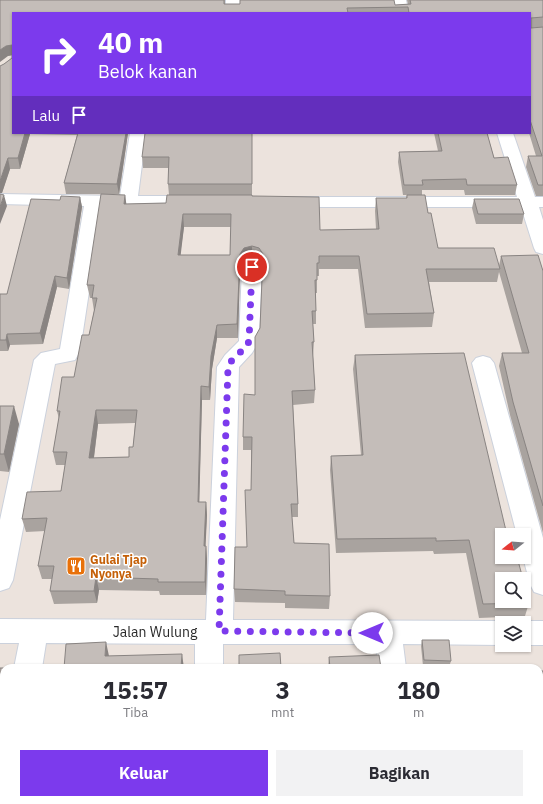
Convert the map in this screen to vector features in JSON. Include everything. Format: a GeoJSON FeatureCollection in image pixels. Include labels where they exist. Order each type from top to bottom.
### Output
{"type":"FeatureCollection","features":[{"type":"Feature","properties":{"kind":"street"},"geometry":{"type":"LineString","coordinates":[[232,12],[233,0]]}},
{"type":"Feature","properties":{"kind":"street"},"geometry":{"type":"LineString","coordinates":[[399,0],[402,12]]}},
{"type":"Feature","properties":{"kind":"street"},"geometry":{"type":"LineString","coordinates":[[128,201],[138,134]]}},
{"type":"Feature","properties":{"kind":"street"},"geometry":{"type":"LineString","coordinates":[[505,134],[536,202],[543,248]]}},
{"type":"Feature","properties":{"kind":"street"},"geometry":{"type":"LineString","coordinates":[[0,199],[212,201]]}},
{"type":"Feature","properties":{"kind":"street"},"geometry":{"type":"LineString","coordinates":[[0,580],[45,360],[48,358],[68,355],[70,351],[94,201]]}},
{"type":"Feature","properties":{"kind":"street"},"geometry":{"type":"LineString","coordinates":[[275,202],[536,202]]}},
{"type":"Feature","properties":{"kind":"street"},"geometry":{"type":"LineString","coordinates":[[210,664],[214,631],[228,368],[230,362],[244,349],[249,341],[252,267]]}},
{"type":"Feature","properties":{"kind":"street"},"geometry":{"type":"LineString","coordinates":[[483,363],[543,584]]}},
{"type":"Feature","properties":{"kind":"street","name":"Jalan Wulung"},"geometry":{"type":"LineString","coordinates":[[0,631],[495,633]]}},
{"type":"Feature","properties":{"kind":"street"},"geometry":{"type":"LineString","coordinates":[[29,664],[34,632]]}},
{"type":"Feature","properties":{"kind":"street"},"geometry":{"type":"LineString","coordinates":[[531,633],[543,632]]}},
{"type":"Feature","properties":{"kind":"street"},"geometry":{"type":"LineString","coordinates":[[388,633],[392,664]]}},
{"type":"Feature","properties":{"kind":"building"},"geometry":{"type":"Polygon","coordinates":[[[0,0],[224,0],[224,4],[240,4],[240,0],[394,0],[395,5],[411,4],[410,0],[543,0],[543,17],[531,18],[531,12],[409,12],[408,7],[347,8],[348,12],[12,12],[12,45],[6,46],[0,50],[0,0]]]}},
{"type":"Feature","properties":{"kind":"building"},"geometry":{"type":"Polygon","coordinates":[[[543,27],[543,185],[538,185],[528,156],[542,156],[531,123],[531,28],[543,27]]]}},
{"type":"Feature","properties":{"kind":"building"},"geometry":{"type":"Polygon","coordinates":[[[12,58],[12,134],[25,134],[18,158],[8,158],[0,181],[0,66],[12,58]]]}},
{"type":"Feature","properties":{"kind":"building"},"geometry":{"type":"Polygon","coordinates":[[[78,134],[126,134],[117,184],[64,183],[78,134]]]}},
{"type":"Feature","properties":{"kind":"building"},"geometry":{"type":"Polygon","coordinates":[[[145,134],[252,134],[252,184],[168,184],[169,157],[142,157],[145,134]]]}},
{"type":"Feature","properties":{"kind":"building"},"geometry":{"type":"Polygon","coordinates":[[[438,134],[487,134],[494,158],[508,157],[517,185],[467,185],[466,179],[422,180],[423,185],[404,185],[399,152],[442,151],[438,134]]]}},
{"type":"Feature","properties":{"kind":"building"},"geometry":{"type":"Polygon","coordinates":[[[0,194],[4,195],[0,207],[0,194]]]}},
{"type":"Feature","properties":{"kind":"building"},"geometry":{"type":"Polygon","coordinates":[[[101,194],[125,195],[124,204],[166,203],[167,195],[319,197],[320,230],[379,229],[376,198],[407,198],[407,195],[425,195],[428,213],[431,213],[438,248],[494,248],[500,269],[426,269],[434,313],[367,314],[359,256],[319,256],[319,263],[317,263],[317,280],[315,280],[316,311],[312,311],[315,390],[292,391],[298,504],[291,504],[294,543],[329,544],[330,596],[285,595],[285,591],[234,589],[235,547],[247,547],[245,490],[251,490],[252,437],[243,437],[244,394],[255,395],[255,337],[260,328],[263,254],[259,248],[252,246],[244,248],[240,254],[237,324],[217,325],[211,356],[209,387],[201,386],[198,502],[206,502],[204,546],[206,546],[205,582],[158,582],[158,579],[96,577],[94,591],[50,591],[54,566],[38,566],[47,518],[22,519],[27,492],[61,491],[67,452],[53,452],[60,411],[57,411],[62,377],[74,377],[82,335],[89,335],[97,298],[92,298],[94,285],[87,285],[101,194]],[[183,214],[178,255],[230,255],[231,214],[183,214]],[[96,410],[89,458],[129,457],[129,447],[133,447],[137,410],[96,410]]]}},
{"type":"Feature","properties":{"kind":"building"},"geometry":{"type":"Polygon","coordinates":[[[61,196],[80,197],[67,278],[55,276],[40,333],[7,334],[6,340],[0,340],[0,294],[7,294],[31,199],[60,200],[61,196]]]}},
{"type":"Feature","properties":{"kind":"building"},"geometry":{"type":"Polygon","coordinates":[[[474,199],[519,199],[524,214],[478,214],[474,199]]]}},
{"type":"Feature","properties":{"kind":"building"},"geometry":{"type":"Polygon","coordinates":[[[538,255],[543,271],[543,506],[513,402],[502,353],[529,353],[501,256],[538,255]]]}},
{"type":"Feature","properties":{"kind":"building"},"geometry":{"type":"Polygon","coordinates":[[[464,353],[505,528],[495,528],[495,564],[519,564],[521,572],[495,572],[495,604],[483,604],[469,540],[436,541],[436,538],[337,539],[331,456],[363,455],[355,355],[464,353]]]}},
{"type":"Feature","properties":{"kind":"building"},"geometry":{"type":"Polygon","coordinates":[[[0,406],[14,406],[4,454],[0,454],[0,406]]]}},
{"type":"Feature","properties":{"kind":"building"},"geometry":{"type":"Polygon","coordinates":[[[422,640],[449,640],[451,661],[424,660],[422,640]]]}},
{"type":"Feature","properties":{"kind":"building"},"geometry":{"type":"Polygon","coordinates":[[[106,642],[105,656],[182,654],[181,664],[64,664],[66,644],[106,642]]]}},
{"type":"Feature","properties":{"kind":"building"},"geometry":{"type":"Polygon","coordinates":[[[280,653],[281,664],[239,664],[239,655],[280,653]]]}},
{"type":"Feature","properties":{"kind":"building"},"geometry":{"type":"Polygon","coordinates":[[[379,655],[380,664],[330,664],[329,657],[379,655]]]}},
{"type":"Feature","properties":{"kind":"place","name":"Gulai Tjap Nyonya"},"geometry":{"type":"Point","coordinates":[76,566]}},
{"type":"Feature","properties":{"kind":"route"},"geometry":{"type":"LineString","coordinates":[[252,267],[249,341],[244,349],[230,362],[228,368],[219,631],[372,633]]}}]}
